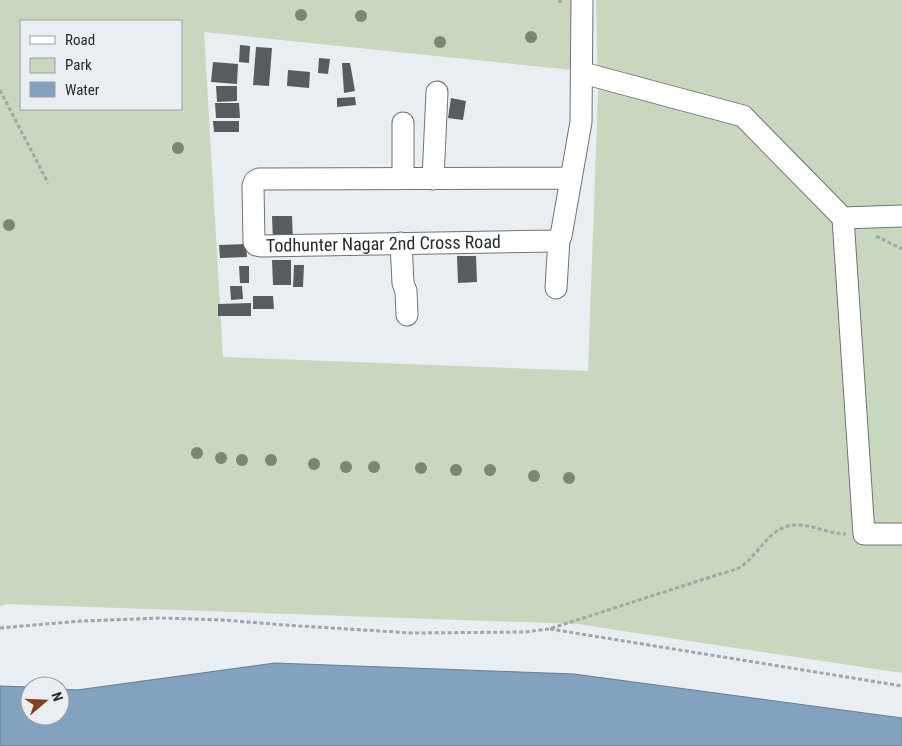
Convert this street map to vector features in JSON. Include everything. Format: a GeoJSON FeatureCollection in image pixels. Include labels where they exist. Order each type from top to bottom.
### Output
{"type":"FeatureCollection","features":[{"type":"Feature","properties":{"kind":"street"},"geometry":{"type":"LineString","coordinates":[[556,288],[559,239],[581,122],[583,73],[582,0]]}},
{"type":"Feature","properties":{"kind":"street"},"geometry":{"type":"LineString","coordinates":[[583,73],[743,116],[843,218],[864,534],[902,534]]}},
{"type":"Feature","properties":{"kind":"street"},"geometry":{"type":"LineString","coordinates":[[433,179],[437,92]]}},
{"type":"Feature","properties":{"kind":"street"},"geometry":{"type":"LineString","coordinates":[[403,123],[403,178]]}},
{"type":"Feature","properties":{"kind":"street","name":"Todhunter Nagar 2nd Cross Road"},"geometry":{"type":"LineString","coordinates":[[559,239],[552,241],[261,246],[256,245],[253,186],[255,181],[262,178],[571,178]]}},
{"type":"Feature","properties":{"kind":"street"},"geometry":{"type":"LineString","coordinates":[[843,218],[902,216]]}},
{"type":"Feature","properties":{"kind":"street"},"geometry":{"type":"LineString","coordinates":[[401,243],[407,315]]}},
{"type":"Feature","properties":{"kind":"path"},"geometry":{"type":"LineString","coordinates":[[0,90],[48,183]]}},
{"type":"Feature","properties":{"kind":"path"},"geometry":{"type":"LineString","coordinates":[[0,628],[81,621],[162,618],[223,620],[412,633],[506,633],[549,629],[741,566],[766,540],[778,530],[788,526],[797,525],[832,533],[864,534]]}},
{"type":"Feature","properties":{"kind":"path"},"geometry":{"type":"LineString","coordinates":[[549,629],[902,686]]}},
{"type":"Feature","properties":{"kind":"green space"},"geometry":{"type":"Polygon","coordinates":[[[0,0],[571,0],[572,70],[204,32],[223,357],[588,371],[598,94],[596,0],[902,0],[902,673],[577,624],[7,604],[0,606],[0,0]]]}},
{"type":"Feature","properties":{"kind":"water"},"geometry":{"type":"Polygon","coordinates":[[[275,663],[574,674],[902,718],[902,746],[0,746],[0,686],[20,687],[20,726],[70,726],[70,690],[275,663]]]}},
{"type":"Feature","properties":{"kind":"building"},"geometry":{"type":"Polygon","coordinates":[[[240,45],[250,46],[249,63],[239,62],[240,45]]]}},
{"type":"Feature","properties":{"kind":"building"},"geometry":{"type":"Polygon","coordinates":[[[256,47],[272,48],[269,86],[253,85],[256,47]]]}},
{"type":"Feature","properties":{"kind":"building"},"geometry":{"type":"Polygon","coordinates":[[[319,58],[330,59],[328,74],[318,73],[319,58]]]}},
{"type":"Feature","properties":{"kind":"building"},"geometry":{"type":"Polygon","coordinates":[[[213,62],[238,64],[237,84],[211,82],[213,62]]]}},
{"type":"Feature","properties":{"kind":"building"},"geometry":{"type":"Polygon","coordinates":[[[342,63],[350,63],[355,91],[344,93],[342,63]]]}},
{"type":"Feature","properties":{"kind":"building"},"geometry":{"type":"Polygon","coordinates":[[[288,70],[310,72],[309,88],[287,86],[288,70]]]}},
{"type":"Feature","properties":{"kind":"building"},"geometry":{"type":"Polygon","coordinates":[[[216,86],[237,86],[237,101],[217,102],[216,86]]]}},
{"type":"Feature","properties":{"kind":"building"},"geometry":{"type":"Polygon","coordinates":[[[355,97],[356,105],[337,107],[337,98],[355,97]]]}},
{"type":"Feature","properties":{"kind":"building"},"geometry":{"type":"Polygon","coordinates":[[[451,98],[466,101],[463,120],[448,118],[451,98]]]}},
{"type":"Feature","properties":{"kind":"building"},"geometry":{"type":"Polygon","coordinates":[[[215,103],[239,103],[240,118],[216,118],[215,103]]]}},
{"type":"Feature","properties":{"kind":"building"},"geometry":{"type":"Polygon","coordinates":[[[213,121],[239,121],[239,132],[214,132],[213,121]]]}},
{"type":"Feature","properties":{"kind":"building"},"geometry":{"type":"Polygon","coordinates":[[[272,216],[292,216],[293,242],[273,242],[272,216]]]}},
{"type":"Feature","properties":{"kind":"building"},"geometry":{"type":"Polygon","coordinates":[[[246,244],[247,257],[220,258],[219,245],[246,244]]]}},
{"type":"Feature","properties":{"kind":"building"},"geometry":{"type":"Polygon","coordinates":[[[457,256],[476,256],[477,282],[458,283],[457,256]]]}},
{"type":"Feature","properties":{"kind":"building"},"geometry":{"type":"Polygon","coordinates":[[[272,260],[291,260],[291,285],[273,285],[272,260]]]}},
{"type":"Feature","properties":{"kind":"building"},"geometry":{"type":"Polygon","coordinates":[[[294,265],[304,265],[303,287],[293,287],[294,265]]]}},
{"type":"Feature","properties":{"kind":"building"},"geometry":{"type":"Polygon","coordinates":[[[239,266],[249,266],[249,283],[240,283],[239,266]]]}},
{"type":"Feature","properties":{"kind":"building"},"geometry":{"type":"Polygon","coordinates":[[[230,286],[242,286],[243,299],[231,300],[230,286]]]}},
{"type":"Feature","properties":{"kind":"building"},"geometry":{"type":"Polygon","coordinates":[[[253,296],[273,296],[274,309],[253,309],[253,296]]]}},
{"type":"Feature","properties":{"kind":"building"},"geometry":{"type":"Polygon","coordinates":[[[251,303],[251,316],[218,316],[218,304],[251,303]]]}}]}
